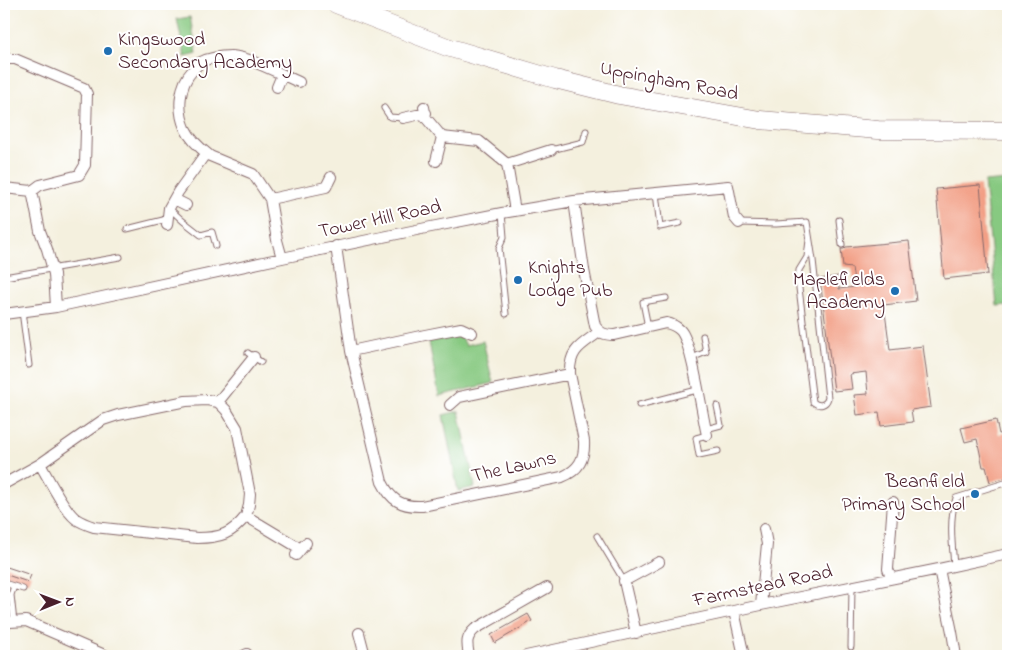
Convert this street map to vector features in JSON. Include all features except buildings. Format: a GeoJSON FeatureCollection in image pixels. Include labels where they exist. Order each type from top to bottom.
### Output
{"type":"FeatureCollection","features":[{"type":"Feature","properties":{"kind":"highway","name":"Uppingham Road"},"geometry":{"type":"LineString","coordinates":[[336,4],[446,47],[555,79],[619,95],[760,120],[878,130],[1008,131]]}},
{"type":"Feature","properties":{"kind":"street"},"geometry":{"type":"LineString","coordinates":[[282,258],[270,198],[254,174],[206,153],[193,140],[185,128],[180,110],[182,90],[188,76],[200,63],[216,58],[233,56],[253,61],[299,82]]}},
{"type":"Feature","properties":{"kind":"street"},"geometry":{"type":"LineString","coordinates":[[4,59],[15,59],[84,88],[87,94],[85,165],[79,175],[40,185],[32,191],[4,188]]}},
{"type":"Feature","properties":{"kind":"street"},"geometry":{"type":"LineString","coordinates":[[277,86],[282,75]]}},
{"type":"Feature","properties":{"kind":"street"},"geometry":{"type":"LineString","coordinates":[[403,118],[425,110],[426,118],[442,138],[479,141],[507,164],[515,211]]}},
{"type":"Feature","properties":{"kind":"street"},"geometry":{"type":"LineString","coordinates":[[436,160],[442,138]]}},
{"type":"Feature","properties":{"kind":"street"},"geometry":{"type":"LineString","coordinates":[[507,164],[551,150]]}},
{"type":"Feature","properties":{"kind":"street"},"geometry":{"type":"LineString","coordinates":[[170,213],[206,153]]}},
{"type":"Feature","properties":{"kind":"street"},"geometry":{"type":"LineString","coordinates":[[270,198],[329,191],[331,177]]}},
{"type":"Feature","properties":{"kind":"street","name":"Tower Hill Road"},"geometry":{"type":"LineString","coordinates":[[4,314],[56,307],[336,246],[502,213],[574,201],[728,186],[734,217],[739,223]]}},
{"type":"Feature","properties":{"kind":"street"},"geometry":{"type":"LineString","coordinates":[[32,191],[40,231],[54,274],[56,307]]}},
{"type":"Feature","properties":{"kind":"street"},"geometry":{"type":"LineString","coordinates":[[574,201],[584,270],[595,326],[599,332],[606,335],[666,324],[670,324],[680,330],[684,336],[691,359],[706,432]]}},
{"type":"Feature","properties":{"kind":"street"},"geometry":{"type":"LineString","coordinates":[[170,213],[186,206]]}},
{"type":"Feature","properties":{"kind":"street","name":"The Lawns"},"geometry":{"type":"LineString","coordinates":[[336,246],[351,351],[382,482],[387,492],[404,505],[422,506],[562,477],[572,472],[582,459],[584,441],[570,374]]}},
{"type":"Feature","properties":{"kind":"street"},"geometry":{"type":"LineString","coordinates":[[351,351],[461,328],[472,333]]}},
{"type":"Feature","properties":{"kind":"street"},"geometry":{"type":"LineString","coordinates":[[450,405],[459,397],[570,374],[572,355],[578,347],[599,332]]}},
{"type":"Feature","properties":{"kind":"street"},"geometry":{"type":"LineString","coordinates":[[218,402],[255,358]]}},
{"type":"Feature","properties":{"kind":"street"},"geometry":{"type":"LineString","coordinates":[[4,484],[40,464],[103,420],[118,415],[196,399],[218,402],[226,410],[237,428],[249,482],[249,505],[246,516],[240,524],[232,531],[217,537],[177,536],[94,527],[75,518],[67,510],[40,464]]}},
{"type":"Feature","properties":{"kind":"street"},"geometry":{"type":"LineString","coordinates":[[891,578],[888,570],[893,502]]}},
{"type":"Feature","properties":{"kind":"street"},"geometry":{"type":"LineString","coordinates":[[246,516],[301,549]]}},
{"type":"Feature","properties":{"kind":"street"},"geometry":{"type":"LineString","coordinates":[[761,605],[767,544],[764,529]]}},
{"type":"Feature","properties":{"kind":"street","name":"Farmstead Road"},"geometry":{"type":"LineString","coordinates":[[526,656],[1008,554]]}},
{"type":"Feature","properties":{"kind":"street"},"geometry":{"type":"LineString","coordinates":[[636,633],[624,581],[659,562]]}},
{"type":"Feature","properties":{"kind":"street"},"geometry":{"type":"LineString","coordinates":[[939,569],[956,656]]}},
{"type":"Feature","properties":{"kind":"street"},"geometry":{"type":"LineString","coordinates":[[469,656],[467,642],[469,634],[547,588]]}},
{"type":"Feature","properties":{"kind":"street"},"geometry":{"type":"LineString","coordinates":[[734,611],[744,656]]}},
{"type":"Feature","properties":{"kind":"street"},"geometry":{"type":"LineString","coordinates":[[9,623],[26,621],[107,656]]}},
{"type":"Feature","properties":{"kind":"street"},"geometry":{"type":"LineString","coordinates":[[359,633],[365,656]]}},
{"type":"Feature","properties":{"kind":"lane"},"geometry":{"type":"LineString","coordinates":[[384,108],[390,117],[403,118]]}},
{"type":"Feature","properties":{"kind":"lane"},"geometry":{"type":"LineString","coordinates":[[551,150],[583,142],[586,131]]}},
{"type":"Feature","properties":{"kind":"lane"},"geometry":{"type":"LineString","coordinates":[[656,193],[660,227],[680,223]]}},
{"type":"Feature","properties":{"kind":"lane"},"geometry":{"type":"LineString","coordinates":[[127,229],[170,213],[201,235],[212,232],[216,246]]}},
{"type":"Feature","properties":{"kind":"lane"},"geometry":{"type":"LineString","coordinates":[[502,213],[504,238],[499,248],[506,314]]}},
{"type":"Feature","properties":{"kind":"lane"},"geometry":{"type":"LineString","coordinates":[[839,220],[842,245]]}},
{"type":"Feature","properties":{"kind":"lane"},"geometry":{"type":"LineString","coordinates":[[739,223],[776,224],[807,222],[828,398],[827,402],[822,405],[816,405],[813,402],[798,280],[799,270],[807,257],[809,240]]}},
{"type":"Feature","properties":{"kind":"lane"},"geometry":{"type":"LineString","coordinates":[[4,277],[120,257]]}},
{"type":"Feature","properties":{"kind":"lane"},"geometry":{"type":"LineString","coordinates":[[648,327],[643,302],[666,298]]}},
{"type":"Feature","properties":{"kind":"lane"},"geometry":{"type":"LineString","coordinates":[[22,311],[29,364]]}},
{"type":"Feature","properties":{"kind":"lane"},"geometry":{"type":"LineString","coordinates":[[691,359],[706,352],[703,336]]}},
{"type":"Feature","properties":{"kind":"lane"},"geometry":{"type":"LineString","coordinates":[[639,405],[697,390]]}},
{"type":"Feature","properties":{"kind":"lane"},"geometry":{"type":"LineString","coordinates":[[717,406],[721,425],[696,438],[699,455],[718,451]]}},
{"type":"Feature","properties":{"kind":"lane"},"geometry":{"type":"LineString","coordinates":[[954,566],[952,509],[956,498],[1008,482]]}},
{"type":"Feature","properties":{"kind":"lane"},"geometry":{"type":"LineString","coordinates":[[597,536],[624,581]]}},
{"type":"Feature","properties":{"kind":"lane"},"geometry":{"type":"LineString","coordinates":[[4,583],[24,589]]}},
{"type":"Feature","properties":{"kind":"lane"},"geometry":{"type":"LineString","coordinates":[[9,623],[11,595],[14,586]]}},
{"type":"Feature","properties":{"kind":"lane"},"geometry":{"type":"LineString","coordinates":[[851,647],[852,586]]}},
{"type":"Feature","properties":{"kind":"green space"},"geometry":{"type":"Polygon","coordinates":[[[190,17],[197,54],[185,57],[177,19],[190,17]]]}},
{"type":"Feature","properties":{"kind":"green space"},"geometry":{"type":"Polygon","coordinates":[[[1008,180],[1008,305],[997,306],[984,182],[1008,180]]]}},
{"type":"Feature","properties":{"kind":"green space"},"geometry":{"type":"Polygon","coordinates":[[[456,334],[460,335],[466,345],[483,341],[493,383],[439,396],[429,342],[456,334]]]}},
{"type":"Feature","properties":{"kind":"green space"},"geometry":{"type":"Polygon","coordinates":[[[459,411],[475,487],[458,491],[443,415],[459,411]]]}},
{"type":"Feature","properties":{"kind":"place","name":"Kingswood Secondary Academy"},"geometry":{"type":"Point","coordinates":[108,51]}},
{"type":"Feature","properties":{"kind":"place","name":"Knights Lodge Pub"},"geometry":{"type":"Point","coordinates":[518,280]}},
{"type":"Feature","properties":{"kind":"place","name":"Maplefields Academy"},"geometry":{"type":"Point","coordinates":[895,291]}},
{"type":"Feature","properties":{"kind":"place","name":"Beanfield Primary School"},"geometry":{"type":"Point","coordinates":[975,494]}}]}
